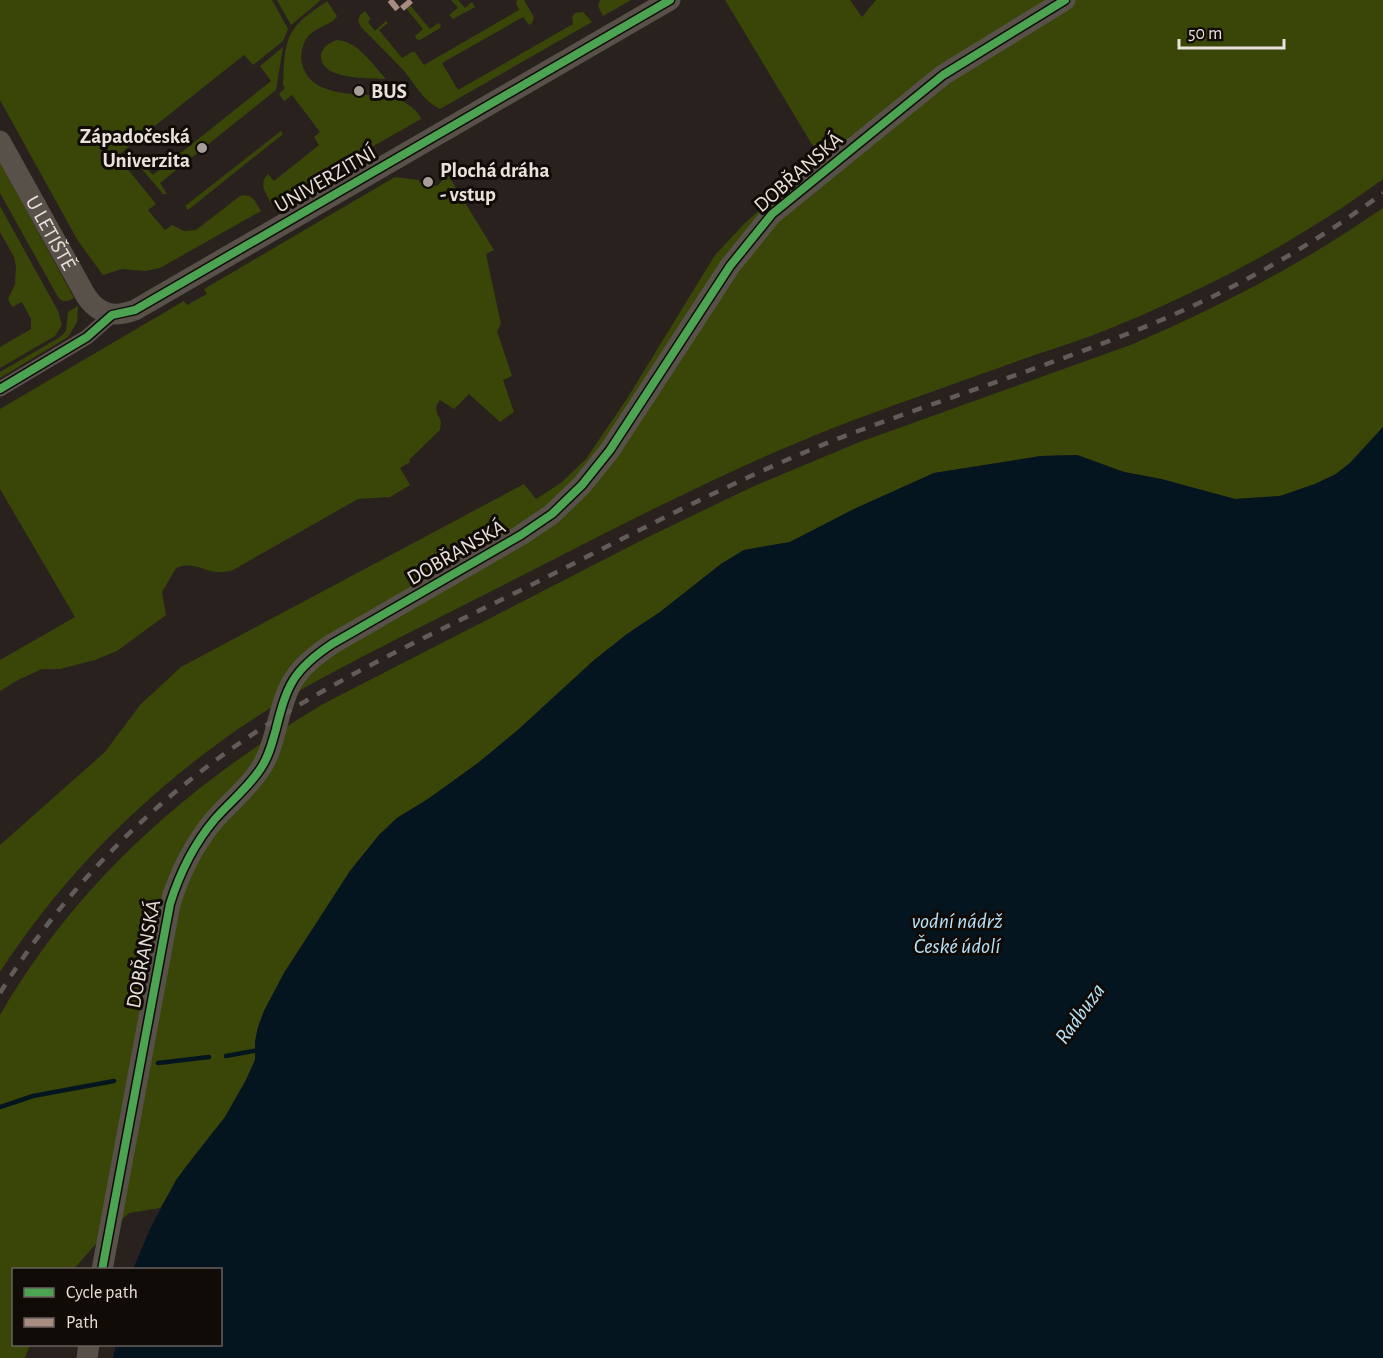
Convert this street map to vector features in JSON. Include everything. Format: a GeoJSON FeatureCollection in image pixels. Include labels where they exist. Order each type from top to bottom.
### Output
{"type":"FeatureCollection","features":[{"type":"Feature","properties":{"kind":"street","name":"UNIVERZITNÍ"},"geometry":{"type":"LineString","coordinates":[[0,389],[87,337],[112,315],[135,310],[670,0]]}},
{"type":"Feature","properties":{"kind":"street","name":"DOBŘANSKÁ"},"geometry":{"type":"LineString","coordinates":[[102,1268],[170,904],[180,873],[194,846],[268,758],[287,689],[300,668],[332,644],[521,535],[552,514],[582,485],[610,450],[730,266],[772,214],[943,75],[1065,0]]}},
{"type":"Feature","properties":{"kind":"street","name":"U LETIŠTĚ"},"geometry":{"type":"LineString","coordinates":[[0,141],[86,296],[97,309],[112,315]]}},
{"type":"Feature","properties":{"kind":"green space"},"geometry":{"type":"Polygon","coordinates":[[[0,0],[272,0],[288,29],[283,41],[253,65],[244,55],[117,156],[156,204],[148,210],[165,230],[172,225],[184,231],[196,230],[244,195],[255,201],[261,211],[160,268],[145,271],[122,269],[103,275],[78,241],[0,100],[0,0]]]}},
{"type":"Feature","properties":{"kind":"green space"},"geometry":{"type":"Polygon","coordinates":[[[277,0],[321,0],[291,25],[277,0]]]}},
{"type":"Feature","properties":{"kind":"green space"},"geometry":{"type":"Polygon","coordinates":[[[451,0],[458,0],[465,8],[472,2],[475,7],[453,19],[449,15],[458,8],[451,0]]]}},
{"type":"Feature","properties":{"kind":"green space"},"geometry":{"type":"Polygon","coordinates":[[[517,0],[524,0],[534,17],[532,23],[529,25],[523,17],[442,63],[458,90],[573,24],[572,17],[575,13],[583,12],[592,22],[440,109],[424,97],[404,71],[361,27],[358,21],[360,15],[365,11],[371,19],[368,22],[375,31],[386,21],[388,23],[379,30],[402,58],[415,52],[424,65],[519,10],[517,0]]]}},
{"type":"Feature","properties":{"kind":"green space"},"geometry":{"type":"Polygon","coordinates":[[[600,0],[631,0],[603,16],[598,6],[600,0]]]}},
{"type":"Feature","properties":{"kind":"green space"},"geometry":{"type":"Polygon","coordinates":[[[725,0],[850,0],[862,17],[876,0],[1383,0],[1383,179],[1260,258],[1195,291],[1104,331],[869,414],[763,457],[642,515],[313,683],[222,740],[139,808],[64,886],[0,972],[0,845],[105,752],[140,705],[181,667],[524,484],[536,499],[562,482],[586,459],[628,397],[715,255],[745,223],[819,156],[725,0]]]}},
{"type":"Feature","properties":{"kind":"green space"},"geometry":{"type":"Polygon","coordinates":[[[327,1],[337,16],[313,32],[305,41],[301,61],[308,77],[325,89],[336,92],[392,96],[414,109],[421,119],[272,204],[263,185],[268,174],[274,181],[319,145],[314,137],[320,132],[292,95],[284,101],[279,94],[285,88],[283,85],[285,56],[290,35],[301,21],[327,1]]]}},
{"type":"Feature","properties":{"kind":"green space"},"geometry":{"type":"Polygon","coordinates":[[[410,5],[430,29],[438,23],[441,25],[440,28],[420,40],[416,39],[415,36],[423,29],[406,8],[410,5]]]}},
{"type":"Feature","properties":{"kind":"green space"},"geometry":{"type":"Polygon","coordinates":[[[337,40],[345,41],[358,49],[386,79],[358,78],[328,70],[321,56],[326,46],[337,40]]]}},
{"type":"Feature","properties":{"kind":"green space"},"geometry":{"type":"Polygon","coordinates":[[[283,47],[276,90],[160,183],[167,194],[163,194],[142,169],[143,164],[153,175],[271,81],[260,66],[283,47]]]}},
{"type":"Feature","properties":{"kind":"green space"},"geometry":{"type":"Polygon","coordinates":[[[281,131],[283,134],[188,210],[185,206],[281,131]]]}},
{"type":"Feature","properties":{"kind":"green space"},"geometry":{"type":"Polygon","coordinates":[[[0,162],[74,298],[63,301],[58,297],[0,193],[0,162]]]}},
{"type":"Feature","properties":{"kind":"green space"},"geometry":{"type":"Polygon","coordinates":[[[448,175],[494,250],[486,254],[501,324],[497,331],[512,376],[503,380],[514,412],[500,422],[469,394],[454,409],[440,400],[436,408],[441,421],[440,430],[409,460],[410,462],[400,468],[410,485],[390,497],[358,499],[233,570],[216,572],[191,566],[176,568],[162,592],[166,615],[117,651],[95,660],[60,669],[42,669],[0,691],[0,660],[75,617],[0,489],[0,409],[184,301],[187,305],[207,294],[204,289],[395,177],[419,180],[419,182],[437,186],[448,175]]]}},
{"type":"Feature","properties":{"kind":"green space"},"geometry":{"type":"Polygon","coordinates":[[[0,206],[58,311],[62,325],[55,336],[0,368],[0,347],[31,329],[31,319],[22,302],[12,307],[8,299],[15,284],[16,267],[14,257],[0,232],[0,206]]]}},
{"type":"Feature","properties":{"kind":"green space"},"geometry":{"type":"Polygon","coordinates":[[[1383,208],[1383,427],[1350,463],[1336,474],[1315,484],[1280,496],[1235,499],[1161,479],[1124,472],[1077,455],[1041,456],[934,473],[854,509],[790,542],[744,550],[721,564],[593,661],[478,763],[397,818],[379,835],[350,871],[284,973],[258,1027],[255,1060],[246,1080],[225,1117],[186,1166],[160,1208],[129,1213],[75,1268],[12,1268],[12,1346],[30,1346],[25,1358],[0,1358],[0,1015],[31,966],[65,921],[141,838],[183,802],[228,767],[323,704],[646,538],[752,487],[857,443],[1133,344],[1166,330],[1230,299],[1353,228],[1383,208]]]}},
{"type":"Feature","properties":{"kind":"green space"},"geometry":{"type":"Polygon","coordinates":[[[78,306],[77,322],[68,337],[0,378],[0,372],[60,337],[66,331],[68,312],[78,306]]]}},
{"type":"Feature","properties":{"kind":"water","name":"vodní nádrž České údolí"},"geometry":{"type":"Polygon","coordinates":[[[1383,427],[1383,1358],[113,1358],[116,1346],[222,1346],[222,1268],[133,1268],[151,1227],[176,1180],[225,1117],[246,1080],[255,1060],[258,1027],[284,973],[350,871],[379,835],[397,818],[478,763],[593,661],[721,564],[744,550],[790,542],[854,509],[934,473],[1041,456],[1077,455],[1124,472],[1161,479],[1235,499],[1280,496],[1315,484],[1336,474],[1350,463],[1383,427]]]}},
{"type":"Feature","properties":{"kind":"waterway"},"geometry":{"type":"LineString","coordinates":[[226,1056],[259,1050]]}},
{"type":"Feature","properties":{"kind":"waterway"},"geometry":{"type":"LineString","coordinates":[[158,1063],[209,1057]]}},
{"type":"Feature","properties":{"kind":"waterway"},"geometry":{"type":"LineString","coordinates":[[0,1107],[33,1096],[114,1081]]}},
{"type":"Feature","properties":{"kind":"railway"},"geometry":{"type":"LineString","coordinates":[[0,993],[23,957],[49,923],[104,858],[134,828],[199,773],[234,747],[346,678],[698,501],[777,464],[858,431],[1094,347],[1194,305],[1291,254],[1323,235],[1383,193]]}},
{"type":"Feature","properties":{"kind":"marked path"},"geometry":{"type":"LineString","coordinates":[[390,0],[399,11],[412,0]]}},
{"type":"Feature","properties":{"kind":"cycle path"},"geometry":{"type":"LineString","coordinates":[[0,389],[87,337],[112,315],[135,310],[670,0]]}},
{"type":"Feature","properties":{"kind":"cycle path"},"geometry":{"type":"LineString","coordinates":[[102,1268],[170,904],[183,870],[200,839],[215,819],[251,782],[264,763],[288,690],[300,671],[332,644],[521,535],[552,514],[582,485],[610,450],[730,266],[772,214],[943,75],[1065,0]]}},
{"type":"Feature","properties":{"kind":"place","name":"BUS"},"geometry":{"type":"Point","coordinates":[359,91]}},
{"type":"Feature","properties":{"kind":"place","name":"Západočeská Univerzita"},"geometry":{"type":"Point","coordinates":[202,148]}},
{"type":"Feature","properties":{"kind":"place","name":"Plochá dráha - vstup"},"geometry":{"type":"Point","coordinates":[428,182]}},
{"type":"Feature","properties":{"kind":"water label","name":"Radbuza"},"geometry":{"type":"Point","coordinates":[1079,1013]}}]}
